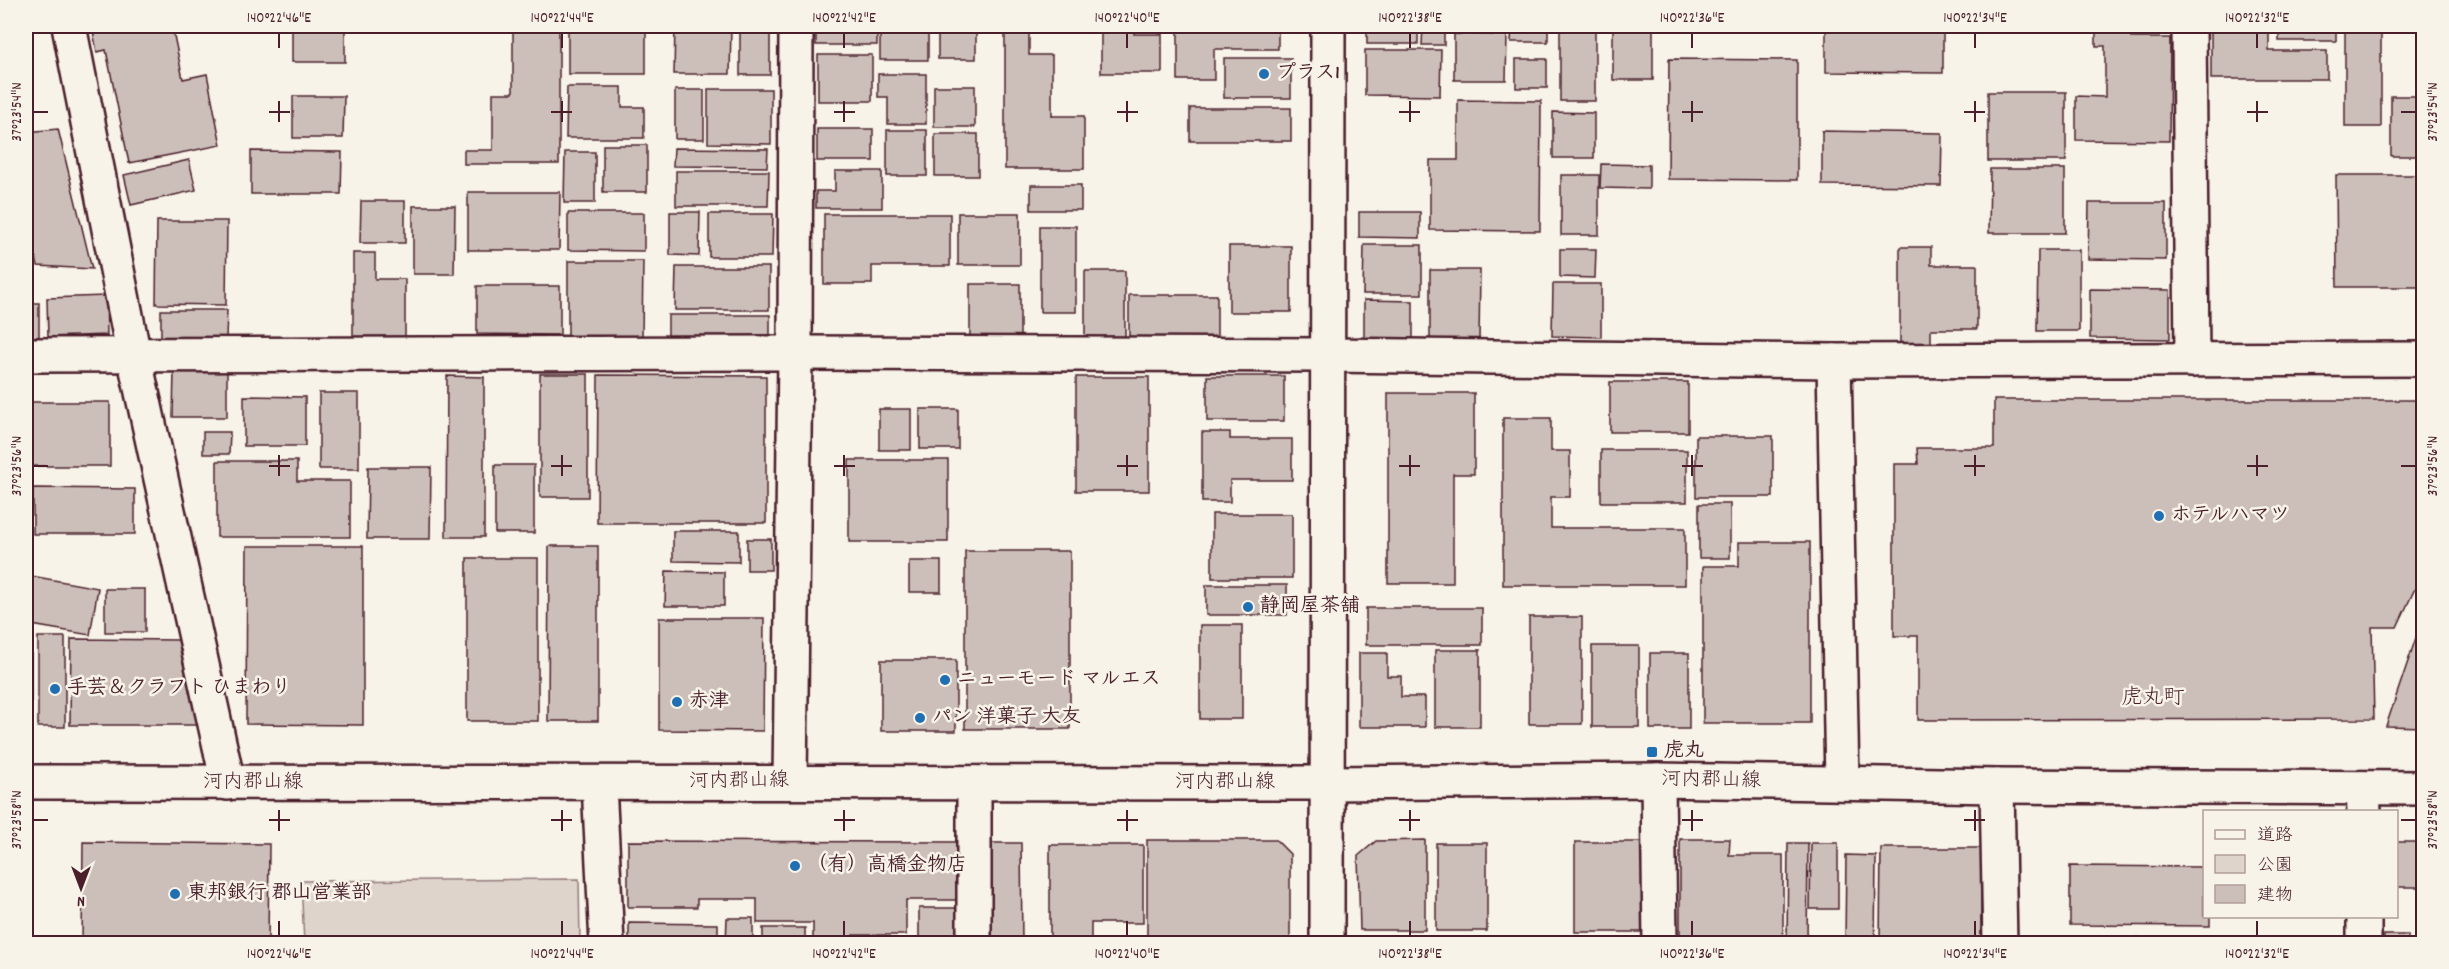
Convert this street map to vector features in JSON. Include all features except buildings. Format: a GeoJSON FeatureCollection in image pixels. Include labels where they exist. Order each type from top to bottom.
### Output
{"type":"FeatureCollection","features":[{"type":"Feature","properties":{"kind":"street"},"geometry":{"type":"LineString","coordinates":[[69,26],[134,356],[228,783]]}},
{"type":"Feature","properties":{"kind":"street"},"geometry":{"type":"LineString","coordinates":[[790,782],[796,26]]}},
{"type":"Feature","properties":{"kind":"street"},"geometry":{"type":"LineString","coordinates":[[1327,944],[1328,26]]}},
{"type":"Feature","properties":{"kind":"street"},"geometry":{"type":"LineString","coordinates":[[2189,26],[2192,360]]}},
{"type":"Feature","properties":{"kind":"street"},"geometry":{"type":"LineString","coordinates":[[26,355],[795,353],[1326,355],[1834,361],[2424,358]]}},
{"type":"Feature","properties":{"kind":"street"},"geometry":{"type":"LineString","coordinates":[[1834,361],[1842,783]]}},
{"type":"Feature","properties":{"kind":"street"},"geometry":{"type":"LineString","coordinates":[[1658,780],[1660,944]]}},
{"type":"Feature","properties":{"kind":"street","name":"河内郡山線"},"geometry":{"type":"LineString","coordinates":[[26,782],[1327,783],[1658,780],[1997,786],[2364,800],[2424,788]]}},
{"type":"Feature","properties":{"kind":"street"},"geometry":{"type":"LineString","coordinates":[[599,783],[607,944]]}},
{"type":"Feature","properties":{"kind":"street"},"geometry":{"type":"LineString","coordinates":[[974,783],[974,944]]}},
{"type":"Feature","properties":{"kind":"street"},"geometry":{"type":"LineString","coordinates":[[1997,786],[2000,944]]}},
{"type":"Feature","properties":{"kind":"street"},"geometry":{"type":"LineString","coordinates":[[2364,918],[2364,944]]}},
{"type":"Feature","properties":{"kind":"green space"},"geometry":{"type":"Polygon","coordinates":[[[579,879],[580,943],[304,943],[301,881],[579,879]]]}},
{"type":"Feature","properties":{"kind":"place","name":"プラス1"},"geometry":{"type":"Point","coordinates":[1264,74]}},
{"type":"Feature","properties":{"kind":"place","name":"ホテルハマツ"},"geometry":{"type":"Point","coordinates":[2159,516]}},
{"type":"Feature","properties":{"kind":"place","name":"静岡屋茶舗"},"geometry":{"type":"Point","coordinates":[1248,607]}},
{"type":"Feature","properties":{"kind":"place","name":"ニューモード マルエス"},"geometry":{"type":"Point","coordinates":[945,680]}},
{"type":"Feature","properties":{"kind":"place","name":"手芸＆クラフト ひまわり"},"geometry":{"type":"Point","coordinates":[55,689]}},
{"type":"Feature","properties":{"kind":"place","name":"赤津"},"geometry":{"type":"Point","coordinates":[677,702]}},
{"type":"Feature","properties":{"kind":"place","name":"パン 洋菓子 大友"},"geometry":{"type":"Point","coordinates":[920,718]}},
{"type":"Feature","properties":{"kind":"place","name":"虎丸"},"geometry":{"type":"Point","coordinates":[1652,752]}},
{"type":"Feature","properties":{"kind":"place","name":"（有）高橋金物店"},"geometry":{"type":"Point","coordinates":[795,866]}},
{"type":"Feature","properties":{"kind":"place","name":"東邦銀行 郡山営業部"},"geometry":{"type":"Point","coordinates":[175,894]}},
{"type":"Feature","properties":{"kind":"district","name":"虎丸町"},"geometry":{"type":"Point","coordinates":[2153,699]}}]}
